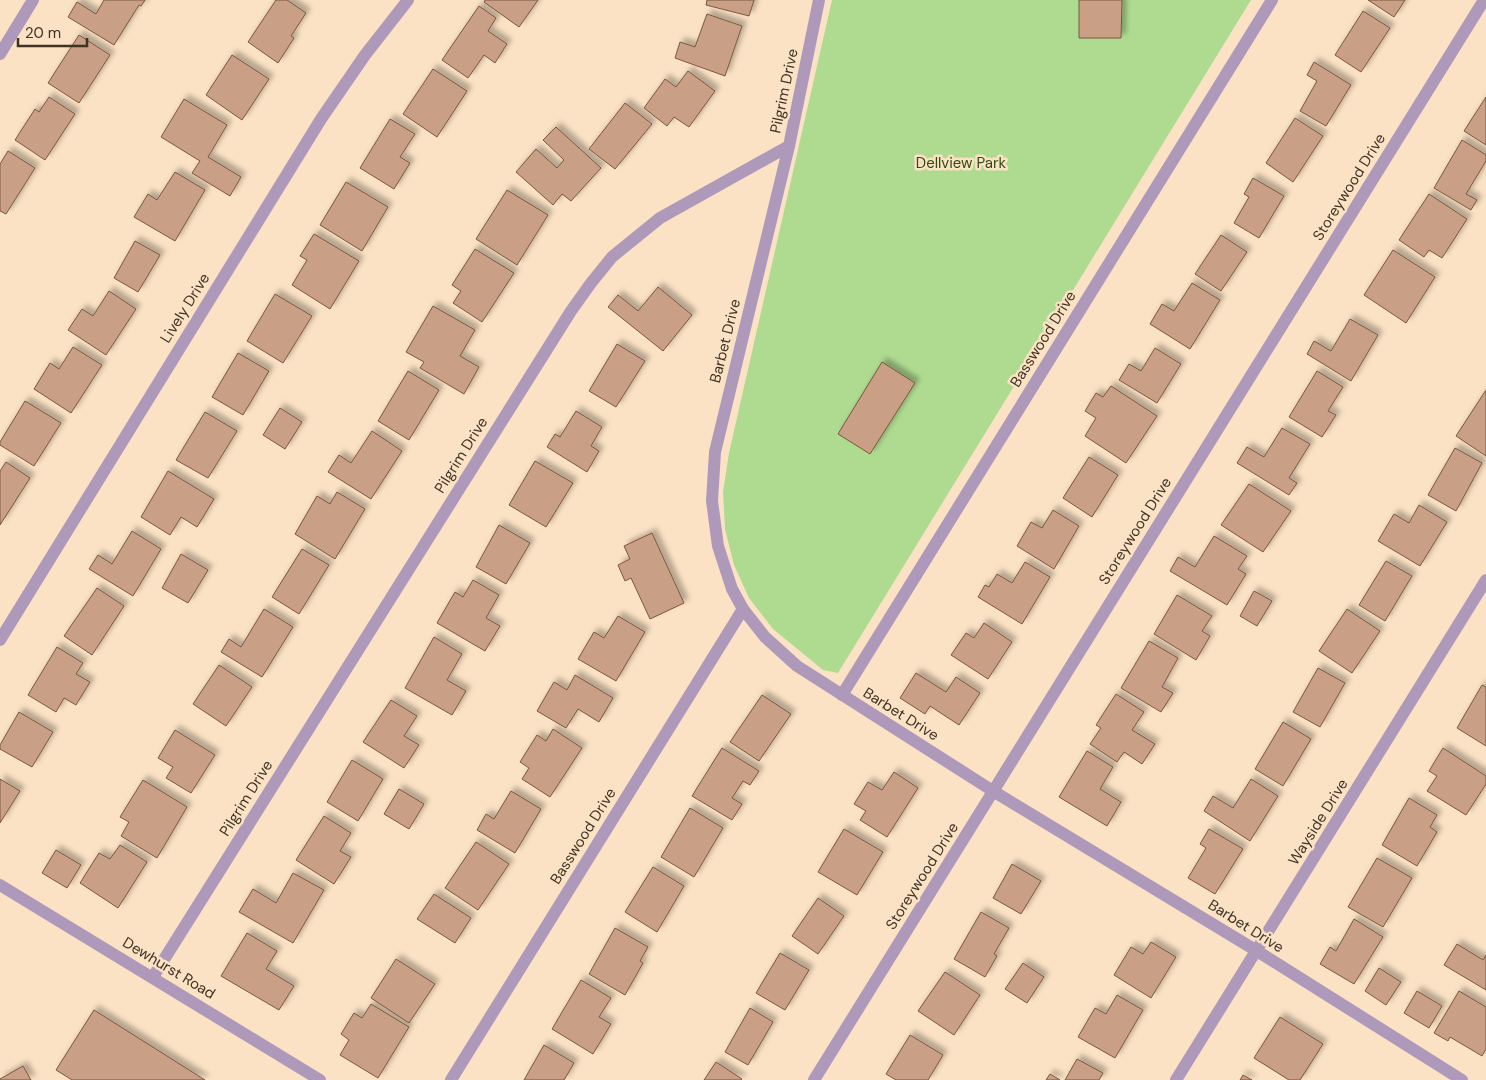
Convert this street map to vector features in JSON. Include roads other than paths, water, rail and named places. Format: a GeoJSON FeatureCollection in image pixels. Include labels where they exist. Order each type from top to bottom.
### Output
{"type":"FeatureCollection","features":[{"type":"Feature","properties":{"kind":"street"},"geometry":{"type":"LineString","coordinates":[[0,54],[33,0]]}},
{"type":"Feature","properties":{"kind":"street","name":"Lively Drive"},"geometry":{"type":"LineString","coordinates":[[0,640],[321,119],[365,55],[408,0]]}},
{"type":"Feature","properties":{"kind":"street","name":"Pilgrim Drive"},"geometry":{"type":"LineString","coordinates":[[152,977],[571,311],[591,283],[612,257],[660,218],[789,146],[819,0]]}},
{"type":"Feature","properties":{"kind":"street","name":"Basswood Drive"},"geometry":{"type":"LineString","coordinates":[[842,695],[1272,0]]}},
{"type":"Feature","properties":{"kind":"street","name":"Storeywood Drive"},"geometry":{"type":"LineString","coordinates":[[814,1080],[1484,0]]}},
{"type":"Feature","properties":{"kind":"street","name":"Barbet Drive"},"geometry":{"type":"LineString","coordinates":[[789,146],[715,452],[712,500],[718,546],[732,590],[743,609],[765,637],[797,666],[994,791],[1257,951],[1462,1080]]}},
{"type":"Feature","properties":{"kind":"street","name":"Wayside Drive"},"geometry":{"type":"LineString","coordinates":[[1176,1080],[1486,580]]}},
{"type":"Feature","properties":{"kind":"street","name":"Basswood Drive"},"geometry":{"type":"LineString","coordinates":[[451,1080],[743,609]]}},
{"type":"Feature","properties":{"kind":"street","name":"Dewhurst Road"},"geometry":{"type":"LineString","coordinates":[[0,885],[320,1080]]}},
{"type":"Feature","properties":{"kind":"park label","name":"Dellview Park"},"geometry":{"type":"Point","coordinates":[961,163]}}]}
